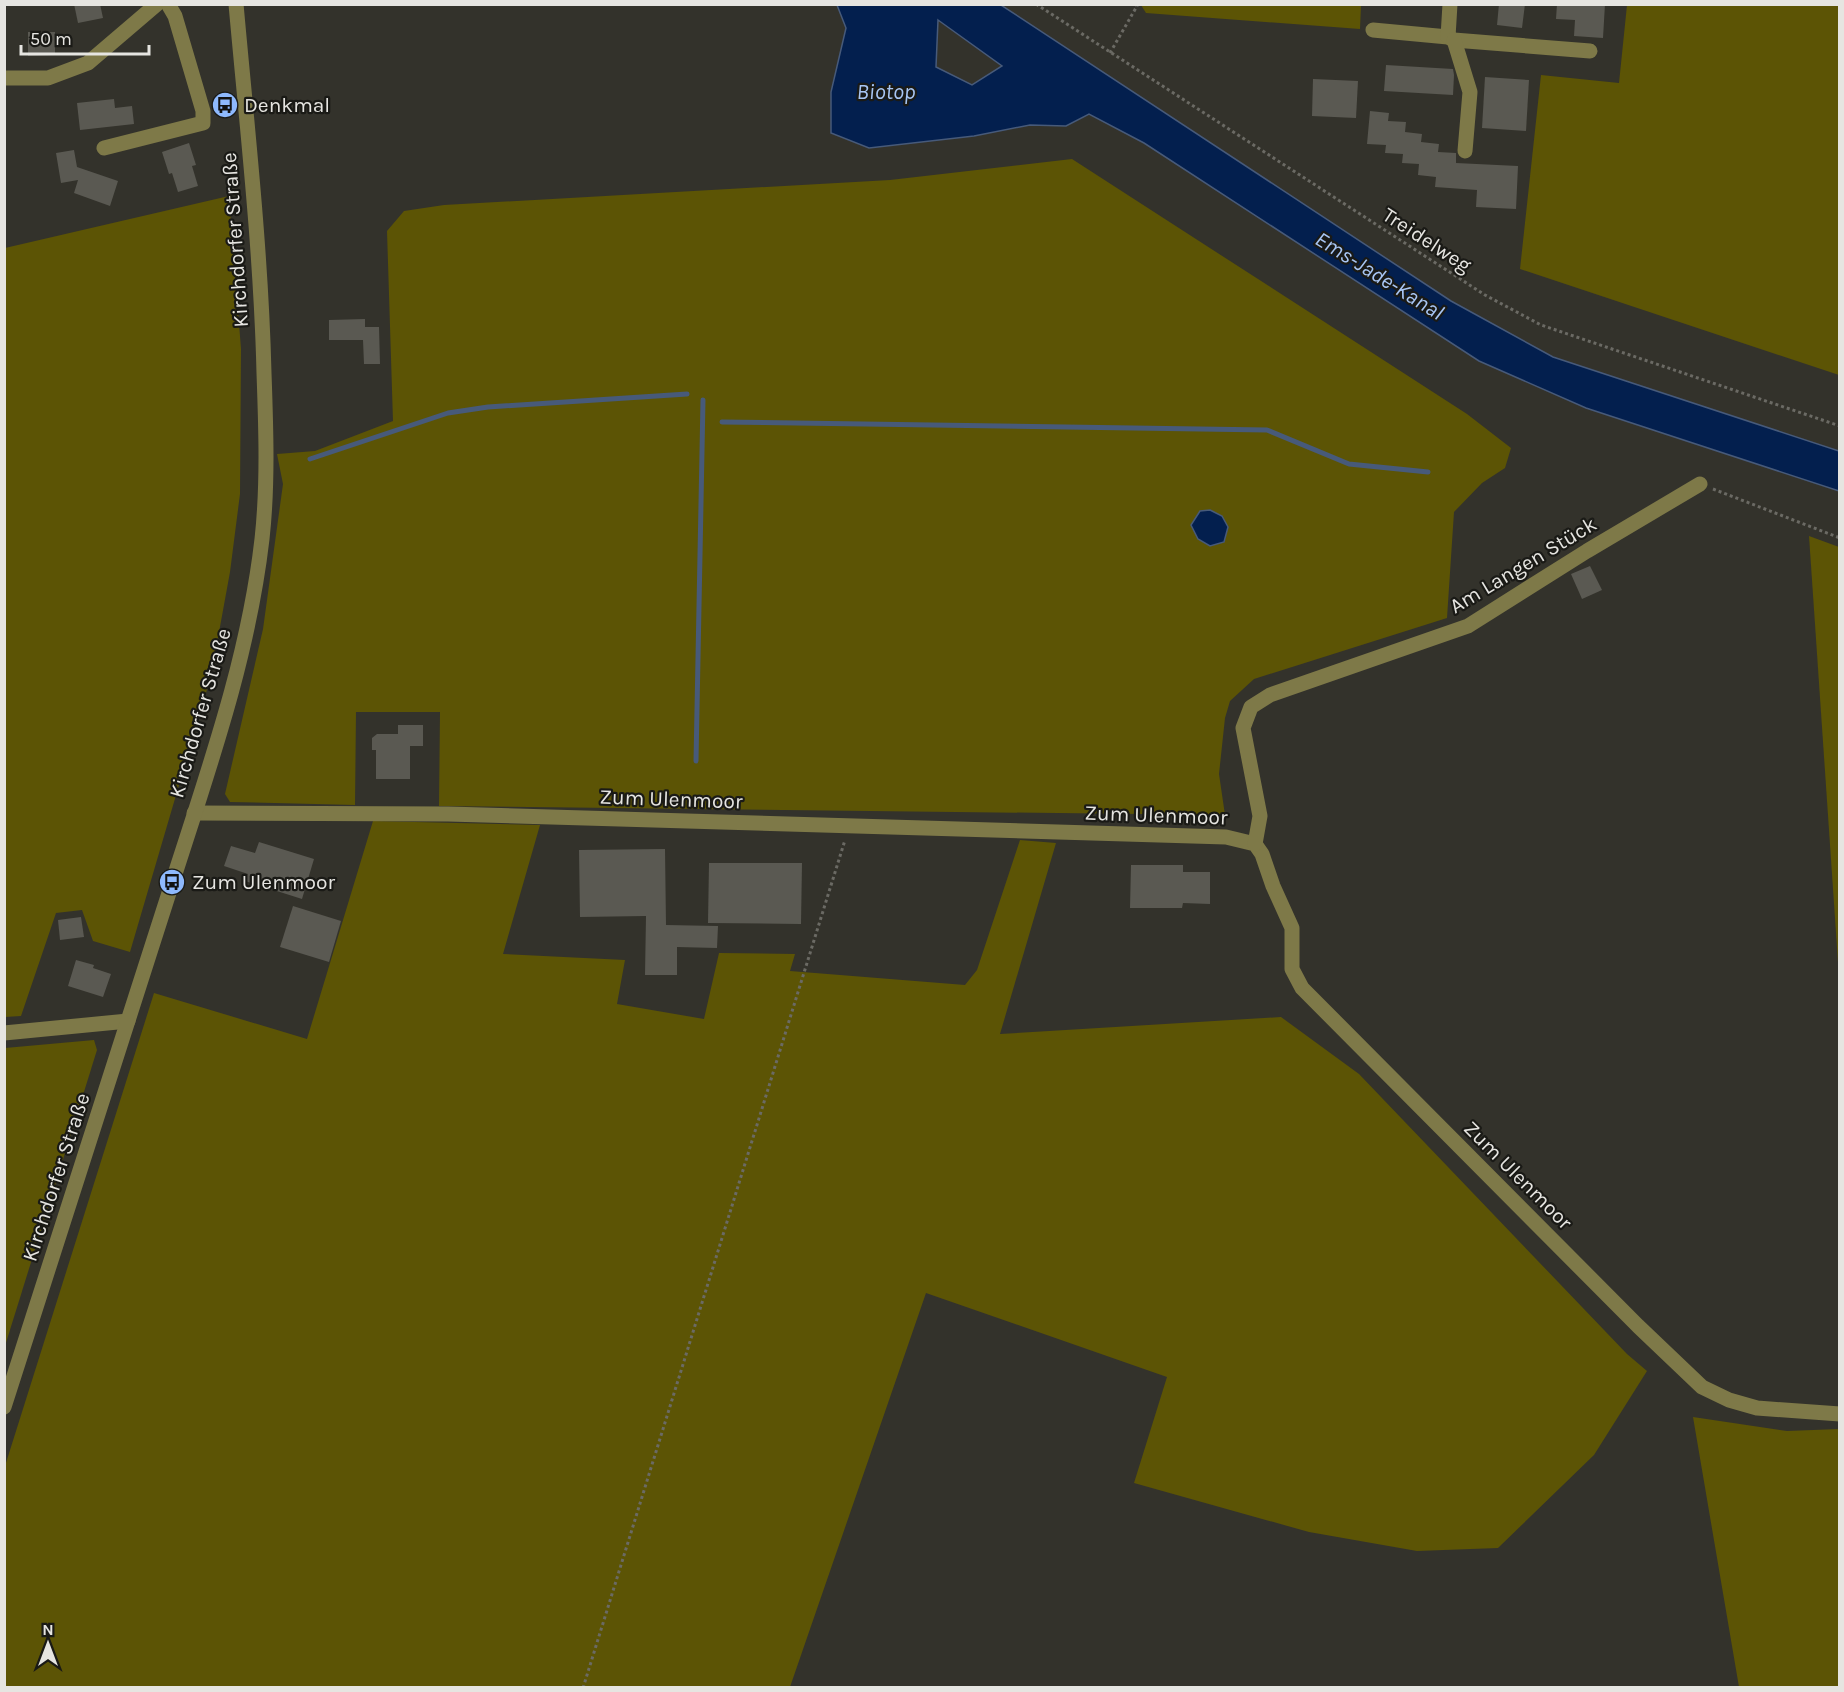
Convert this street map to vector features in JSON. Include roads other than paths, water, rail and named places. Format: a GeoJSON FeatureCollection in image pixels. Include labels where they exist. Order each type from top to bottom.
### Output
{"type":"FeatureCollection","features":[{"type":"Feature","properties":{"kind":"street"},"geometry":{"type":"LineString","coordinates":[[4,78],[48,78],[88,63],[157,4]]}},
{"type":"Feature","properties":{"kind":"street"},"geometry":{"type":"LineString","coordinates":[[104,148],[203,123],[203,111],[175,16],[168,4]]}},
{"type":"Feature","properties":{"kind":"street","name":"Kirchdorfer Straße"},"geometry":{"type":"LineString","coordinates":[[4,1407],[194,813],[231,693],[250,615],[262,538],[265,403],[262,308],[236,4]]}},
{"type":"Feature","properties":{"kind":"street"},"geometry":{"type":"LineString","coordinates":[[1450,4],[1451,38],[1470,92],[1465,151]]}},
{"type":"Feature","properties":{"kind":"street"},"geometry":{"type":"LineString","coordinates":[[1372,30],[1590,51]]}},
{"type":"Feature","properties":{"kind":"street","name":"Am Langen Stück"},"geometry":{"type":"LineString","coordinates":[[1255,844],[1260,816],[1243,728],[1251,707],[1270,695],[1468,626],[1587,551],[1700,484]]}},
{"type":"Feature","properties":{"kind":"street","name":"Zum Ulenmoor"},"geometry":{"type":"LineString","coordinates":[[194,813],[448,814],[1226,837],[1255,844],[1262,854],[1273,886],[1292,928],[1292,969],[1302,988],[1638,1326],[1702,1387],[1729,1400],[1757,1408],[1839,1414]]}},
{"type":"Feature","properties":{"kind":"street"},"geometry":{"type":"LineString","coordinates":[[4,1033],[129,1021]]}},
{"type":"Feature","properties":{"kind":"water"},"geometry":{"type":"Polygon","coordinates":[[[837,5],[1001,5],[1451,301],[1553,357],[1839,451],[1839,491],[1586,408],[1479,361],[1144,143],[1089,114],[1066,126],[1030,125],[974,136],[869,148],[831,133],[831,92],[846,28],[837,5]],[[938,20],[936,67],[972,85],[1002,66],[938,20]]]}},
{"type":"Feature","properties":{"kind":"water"},"geometry":{"type":"Polygon","coordinates":[[[1210,510],[1222,516],[1228,527],[1224,542],[1210,546],[1198,539],[1191,525],[1200,511],[1210,510]]]}},
{"type":"Feature","properties":{"kind":"waterway"},"geometry":{"type":"LineString","coordinates":[[310,459],[448,413],[488,407],[687,394]]}},
{"type":"Feature","properties":{"kind":"waterway"},"geometry":{"type":"LineString","coordinates":[[696,761],[703,400]]}},
{"type":"Feature","properties":{"kind":"waterway"},"geometry":{"type":"LineString","coordinates":[[722,422],[1267,430],[1349,464],[1428,472]]}},
{"type":"Feature","properties":{"kind":"place","name":"Denkmal"},"geometry":{"type":"Point","coordinates":[225,105]}},
{"type":"Feature","properties":{"kind":"place","name":"Zum Ulenmoor"},"geometry":{"type":"Point","coordinates":[172,882]}},
{"type":"Feature","properties":{"kind":"water label","name":"Biotop"},"geometry":{"type":"Point","coordinates":[886,91]}},
{"type":"Feature","properties":{"kind":"water label","name":"Ems-Jade-Kanal"},"geometry":{"type":"Point","coordinates":[1380,275]}}]}
